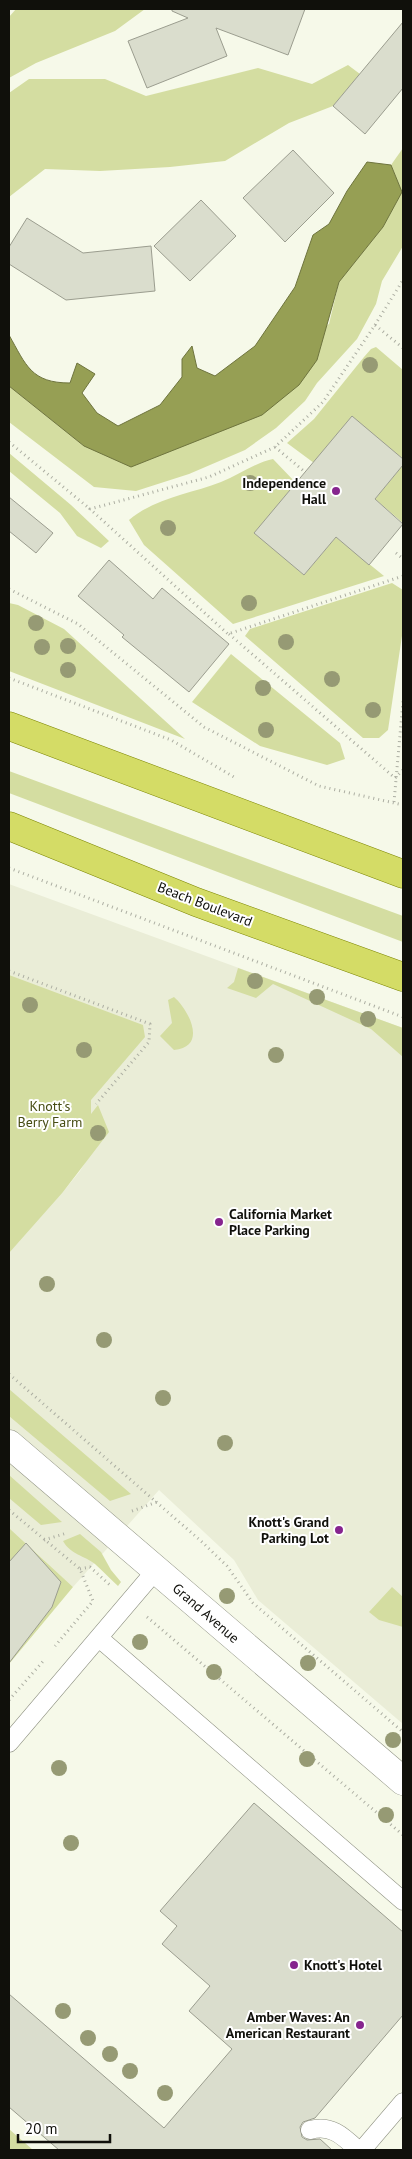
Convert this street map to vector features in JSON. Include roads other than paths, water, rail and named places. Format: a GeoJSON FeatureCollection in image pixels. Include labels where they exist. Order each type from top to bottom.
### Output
{"type":"FeatureCollection","features":[{"type":"Feature","properties":{"kind":"main road"},"geometry":{"type":"LineString","coordinates":[[9,726],[403,874]]}},
{"type":"Feature","properties":{"kind":"main road","name":"Beach Boulevard"},"geometry":{"type":"LineString","coordinates":[[9,826],[196,902],[403,977]]}},
{"type":"Feature","properties":{"kind":"street","name":"Grand Avenue"},"geometry":{"type":"LineString","coordinates":[[9,1444],[403,1781]]}},
{"type":"Feature","properties":{"kind":"lane"},"geometry":{"type":"LineString","coordinates":[[9,1744],[156,1570]]}},
{"type":"Feature","properties":{"kind":"lane"},"geometry":{"type":"LineString","coordinates":[[99,1638],[403,1901]]}},
{"type":"Feature","properties":{"kind":"lane"},"geometry":{"type":"LineString","coordinates":[[362,2150],[403,2102]]}},
{"type":"Feature","properties":{"kind":"lane"},"geometry":{"type":"LineString","coordinates":[[310,2130],[322,2127],[344,2137],[358,2150]]}},
{"type":"Feature","properties":{"kind":"place","name":"Independence Hall"},"geometry":{"type":"Point","coordinates":[336,491]}},
{"type":"Feature","properties":{"kind":"place","name":"California Market Place Parking"},"geometry":{"type":"Point","coordinates":[219,1222]}},
{"type":"Feature","properties":{"kind":"place","name":"Knott's Grand Parking Lot"},"geometry":{"type":"Point","coordinates":[339,1530]}},
{"type":"Feature","properties":{"kind":"place","name":"Knott's Hotel"},"geometry":{"type":"Point","coordinates":[294,1965]}},
{"type":"Feature","properties":{"kind":"place","name":"Amber Waves: An American Restaurant"},"geometry":{"type":"Point","coordinates":[360,2025]}},
{"type":"Feature","properties":{"kind":"park label","name":"Knott's Berry Farm"},"geometry":{"type":"Point","coordinates":[50,1114]}}]}
